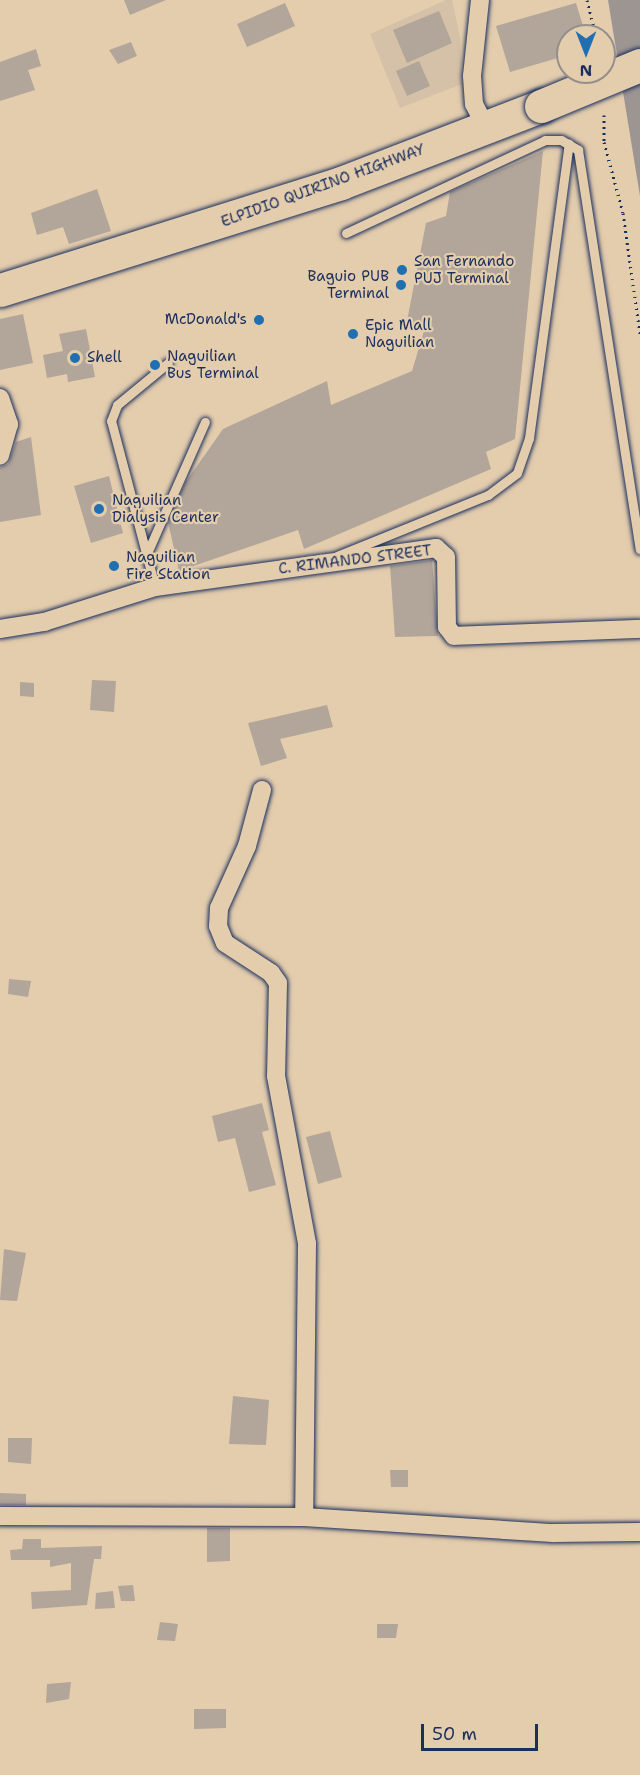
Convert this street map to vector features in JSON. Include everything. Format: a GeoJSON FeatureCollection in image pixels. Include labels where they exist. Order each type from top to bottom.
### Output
{"type":"FeatureCollection","features":[{"type":"Feature","properties":{"kind":"highway","name":"ELPIDIO QUIRINO HIGHWAY"},"geometry":{"type":"LineString","coordinates":[[0,290],[330,186],[541,106],[640,65]]}},
{"type":"Feature","properties":{"kind":"street"},"geometry":{"type":"LineString","coordinates":[[480,0],[472,76],[474,104],[485,126]]}},
{"type":"Feature","properties":{"kind":"street"},"geometry":{"type":"LineString","coordinates":[[0,398],[9,424],[0,456]]}},
{"type":"Feature","properties":{"kind":"street","name":"C. RIMANDO STREET"},"geometry":{"type":"LineString","coordinates":[[0,629],[44,622],[155,586],[442,550],[447,627],[454,636],[640,628]]}},
{"type":"Feature","properties":{"kind":"street"},"geometry":{"type":"LineString","coordinates":[[262,790],[248,846],[219,908],[218,926],[225,943],[271,973],[278,983],[278,1099],[307,1244],[304,1517]]}},
{"type":"Feature","properties":{"kind":"street"},"geometry":{"type":"LineString","coordinates":[[0,1516],[304,1517],[552,1533],[640,1532]]}},
{"type":"Feature","properties":{"kind":"lane"},"geometry":{"type":"LineString","coordinates":[[346,233],[545,140],[569,144],[578,150],[582,164],[640,549]]}},
{"type":"Feature","properties":{"kind":"lane"},"geometry":{"type":"LineString","coordinates":[[318,564],[412,521],[488,495],[517,474],[530,428],[569,144]]}},
{"type":"Feature","properties":{"kind":"lane"},"geometry":{"type":"LineString","coordinates":[[155,586],[148,552],[111,421],[117,405],[168,363]]}},
{"type":"Feature","properties":{"kind":"lane"},"geometry":{"type":"LineString","coordinates":[[148,552],[205,422]]}},
{"type":"Feature","properties":{"kind":"path"},"geometry":{"type":"LineString","coordinates":[[587,0],[593,24]]}},
{"type":"Feature","properties":{"kind":"path"},"geometry":{"type":"LineString","coordinates":[[604,115],[604,142],[623,213],[640,334]]}},
{"type":"Feature","properties":{"kind":"shaded area"},"geometry":{"type":"Polygon","coordinates":[[[446,0],[452,0],[460,37],[462,84],[400,108],[370,34],[446,0]]]}},
{"type":"Feature","properties":{"kind":"shaded area"},"geometry":{"type":"Polygon","coordinates":[[[608,0],[640,0],[640,196],[616,49],[616,24],[612,24],[608,0]]]}},
{"type":"Feature","properties":{"kind":"building"},"geometry":{"type":"Polygon","coordinates":[[[124,0],[166,0],[130,15],[124,0]]]}},
{"type":"Feature","properties":{"kind":"building"},"geometry":{"type":"Polygon","coordinates":[[[285,3],[295,26],[247,47],[237,24],[285,3]]]}},
{"type":"Feature","properties":{"kind":"building"},"geometry":{"type":"Polygon","coordinates":[[[576,3],[582,24],[556,24],[556,59],[510,72],[496,26],[576,3]]]}},
{"type":"Feature","properties":{"kind":"building"},"geometry":{"type":"Polygon","coordinates":[[[439,11],[452,43],[407,63],[393,30],[439,11]]]}},
{"type":"Feature","properties":{"kind":"building"},"geometry":{"type":"Polygon","coordinates":[[[131,42],[137,56],[118,64],[109,50],[131,42]]]}},
{"type":"Feature","properties":{"kind":"building"},"geometry":{"type":"Polygon","coordinates":[[[36,49],[41,66],[28,70],[35,90],[0,101],[0,62],[36,49]]]}},
{"type":"Feature","properties":{"kind":"building"},"geometry":{"type":"Polygon","coordinates":[[[419,61],[430,86],[407,96],[396,71],[419,61]]]}},
{"type":"Feature","properties":{"kind":"building"},"geometry":{"type":"Polygon","coordinates":[[[543,151],[515,439],[486,452],[491,469],[304,549],[298,530],[179,571],[168,522],[185,483],[223,429],[327,381],[331,405],[412,371],[424,331],[406,326],[426,223],[446,216],[450,192],[543,151]]]}},
{"type":"Feature","properties":{"kind":"building"},"geometry":{"type":"Polygon","coordinates":[[[97,189],[111,231],[69,244],[63,227],[37,235],[31,213],[97,189]]]}},
{"type":"Feature","properties":{"kind":"building"},"geometry":{"type":"Polygon","coordinates":[[[23,314],[33,363],[0,370],[0,319],[23,314]]]}},
{"type":"Feature","properties":{"kind":"building"},"geometry":{"type":"Polygon","coordinates":[[[86,329],[95,377],[68,382],[67,374],[47,378],[43,355],[63,351],[59,334],[86,329]]]}},
{"type":"Feature","properties":{"kind":"building"},"geometry":{"type":"Polygon","coordinates":[[[31,437],[41,515],[0,522],[0,467],[8,464],[16,442],[31,437]]]}},
{"type":"Feature","properties":{"kind":"building","name":"Naguilian Dialysis Center"},"geometry":{"type":"Polygon","coordinates":[[[109,476],[123,533],[91,543],[74,486],[109,476]]]}},
{"type":"Feature","properties":{"kind":"building"},"geometry":{"type":"Polygon","coordinates":[[[432,560],[438,636],[395,637],[390,566],[432,560]]]}},
{"type":"Feature","properties":{"kind":"building"},"geometry":{"type":"Polygon","coordinates":[[[92,680],[116,681],[114,712],[90,710],[92,680]]]}},
{"type":"Feature","properties":{"kind":"building"},"geometry":{"type":"Polygon","coordinates":[[[20,682],[34,683],[34,697],[20,696],[20,682]]]}},
{"type":"Feature","properties":{"kind":"building"},"geometry":{"type":"Polygon","coordinates":[[[327,705],[333,727],[280,739],[287,758],[261,766],[248,723],[327,705]]]}},
{"type":"Feature","properties":{"kind":"building"},"geometry":{"type":"Polygon","coordinates":[[[9,979],[31,981],[28,997],[8,994],[9,979]]]}},
{"type":"Feature","properties":{"kind":"building"},"geometry":{"type":"Polygon","coordinates":[[[262,1103],[269,1130],[262,1132],[276,1185],[249,1192],[235,1138],[218,1142],[212,1116],[262,1103]]]}},
{"type":"Feature","properties":{"kind":"building"},"geometry":{"type":"Polygon","coordinates":[[[330,1131],[342,1177],[318,1184],[306,1137],[330,1131]]]}},
{"type":"Feature","properties":{"kind":"building"},"geometry":{"type":"Polygon","coordinates":[[[4,1249],[26,1253],[17,1301],[0,1300],[4,1249]]]}},
{"type":"Feature","properties":{"kind":"building"},"geometry":{"type":"Polygon","coordinates":[[[233,1396],[269,1400],[266,1445],[229,1444],[233,1396]]]}},
{"type":"Feature","properties":{"kind":"building"},"geometry":{"type":"Polygon","coordinates":[[[8,1438],[32,1438],[31,1464],[8,1462],[8,1438]]]}},
{"type":"Feature","properties":{"kind":"building"},"geometry":{"type":"Polygon","coordinates":[[[390,1470],[408,1470],[408,1487],[391,1487],[390,1470]]]}},
{"type":"Feature","properties":{"kind":"building"},"geometry":{"type":"Polygon","coordinates":[[[0,1493],[26,1494],[26,1505],[0,1505],[0,1493]]]}},
{"type":"Feature","properties":{"kind":"building"},"geometry":{"type":"Polygon","coordinates":[[[207,1528],[230,1528],[230,1561],[207,1562],[207,1528]]]}},
{"type":"Feature","properties":{"kind":"building"},"geometry":{"type":"Polygon","coordinates":[[[23,1539],[41,1539],[41,1548],[102,1546],[101,1559],[94,1559],[87,1605],[32,1609],[31,1592],[71,1590],[71,1563],[50,1567],[50,1560],[11,1560],[10,1550],[22,1549],[23,1539]]]}},
{"type":"Feature","properties":{"kind":"building"},"geometry":{"type":"Polygon","coordinates":[[[133,1585],[135,1601],[121,1601],[118,1586],[133,1585]]]}},
{"type":"Feature","properties":{"kind":"building"},"geometry":{"type":"Polygon","coordinates":[[[113,1591],[115,1608],[95,1609],[96,1593],[113,1591]]]}},
{"type":"Feature","properties":{"kind":"building"},"geometry":{"type":"Polygon","coordinates":[[[160,1622],[178,1624],[175,1641],[157,1640],[160,1622]]]}},
{"type":"Feature","properties":{"kind":"building"},"geometry":{"type":"Polygon","coordinates":[[[377,1624],[398,1624],[396,1638],[377,1638],[377,1624]]]}},
{"type":"Feature","properties":{"kind":"building"},"geometry":{"type":"Polygon","coordinates":[[[71,1682],[69,1699],[46,1703],[47,1684],[71,1682]]]}},
{"type":"Feature","properties":{"kind":"building"},"geometry":{"type":"Polygon","coordinates":[[[194,1709],[226,1709],[226,1728],[194,1729],[194,1709]]]}},
{"type":"Feature","properties":{"kind":"place","name":"San Fernando PUJ Terminal"},"geometry":{"type":"Point","coordinates":[402,270]}},
{"type":"Feature","properties":{"kind":"place","name":"Baguio PUB Terminal"},"geometry":{"type":"Point","coordinates":[401,285]}},
{"type":"Feature","properties":{"kind":"place","name":"McDonald's"},"geometry":{"type":"Point","coordinates":[259,320]}},
{"type":"Feature","properties":{"kind":"place","name":"Epic Mall Naguilian"},"geometry":{"type":"Point","coordinates":[353,334]}},
{"type":"Feature","properties":{"kind":"place","name":"Shell"},"geometry":{"type":"Point","coordinates":[75,358]}},
{"type":"Feature","properties":{"kind":"place","name":"Naguilian Bus Terminal"},"geometry":{"type":"Point","coordinates":[155,365]}},
{"type":"Feature","properties":{"kind":"place","name":"Naguilian Dialysis Center"},"geometry":{"type":"Point","coordinates":[99,509]}},
{"type":"Feature","properties":{"kind":"place","name":"Naguilian Fire Station"},"geometry":{"type":"Point","coordinates":[114,566]}}]}
